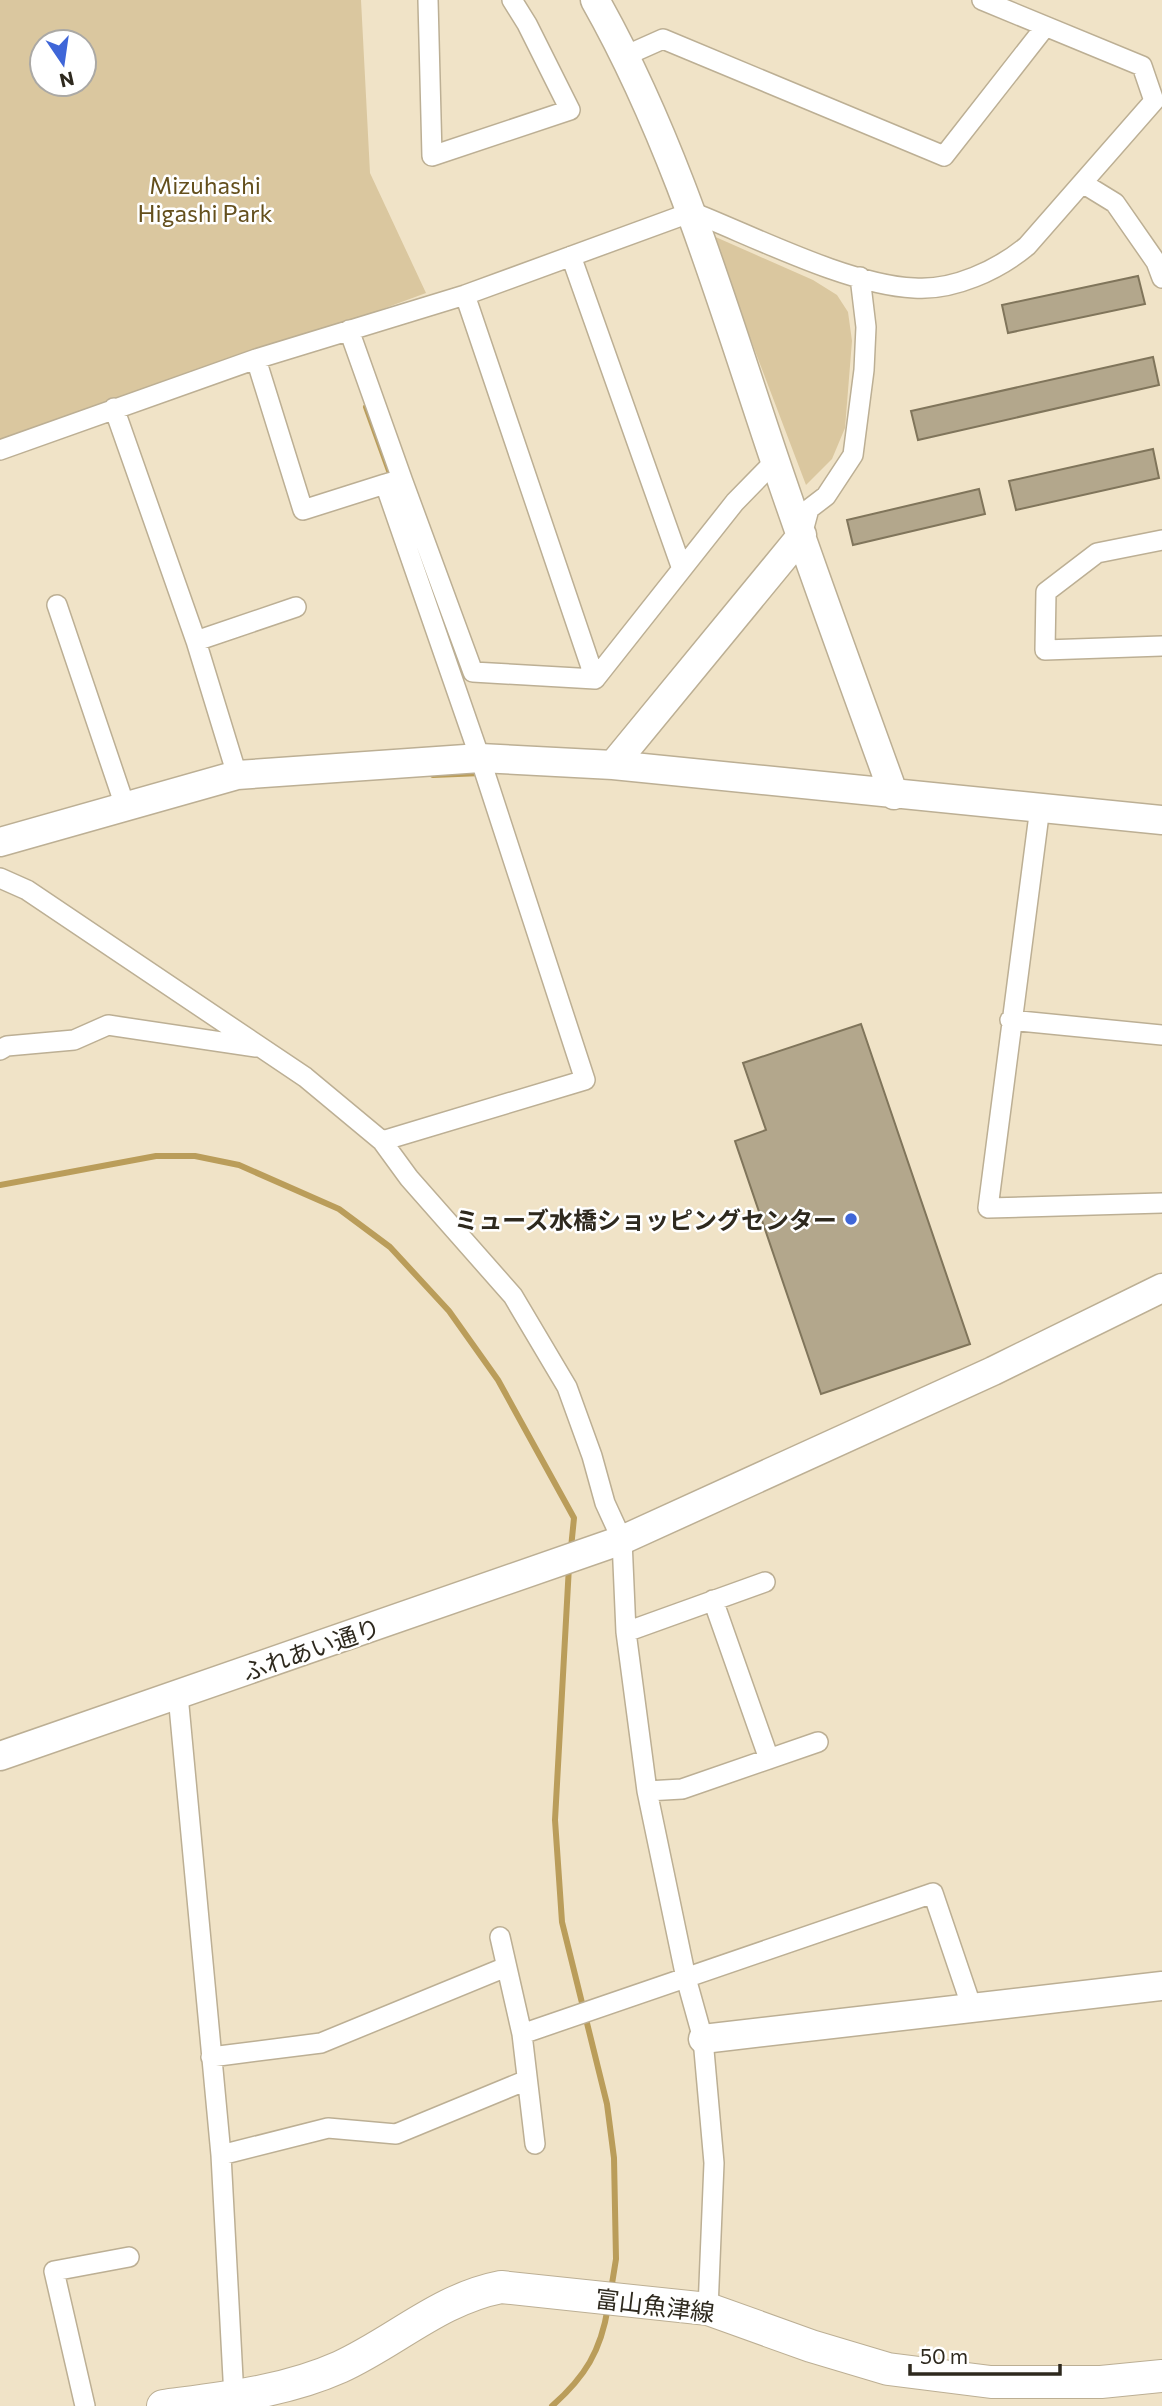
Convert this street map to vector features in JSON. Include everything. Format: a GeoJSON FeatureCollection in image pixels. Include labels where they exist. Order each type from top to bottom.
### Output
{"type":"FeatureCollection","features":[{"type":"Feature","properties":{"kind":"main road","name":"富山魚津線"},"geometry":{"type":"LineString","coordinates":[[163,2406],[234,2397],[298,2384],[342,2367],[454,2301],[501,2287],[708,2309],[811,2346],[888,2369],[991,2382],[1101,2382],[1162,2376]]}},
{"type":"Feature","properties":{"kind":"street"},"geometry":{"type":"LineString","coordinates":[[428,0],[432,156],[570,110],[512,0]]}},
{"type":"Feature","properties":{"kind":"street"},"geometry":{"type":"LineString","coordinates":[[595,0],[626,55],[692,212],[775,461],[894,795]]}},
{"type":"Feature","properties":{"kind":"street"},"geometry":{"type":"LineString","coordinates":[[0,450],[256,359],[465,295],[692,212],[860,277],[916,289],[950,285],[1008,262],[1027,246],[1158,103],[1142,66],[982,0]]}},
{"type":"Feature","properties":{"kind":"street"},"geometry":{"type":"LineString","coordinates":[[626,55],[663,39],[944,156],[1045,27]]}},
{"type":"Feature","properties":{"kind":"street"},"geometry":{"type":"LineString","coordinates":[[1084,184],[1115,203],[1156,262],[1162,278]]}},
{"type":"Feature","properties":{"kind":"street"},"geometry":{"type":"LineString","coordinates":[[571,256],[682,569]]}},
{"type":"Feature","properties":{"kind":"street"},"geometry":{"type":"LineString","coordinates":[[613,765],[802,535],[809,509],[826,496],[853,455],[865,338],[860,277]]}},
{"type":"Feature","properties":{"kind":"street"},"geometry":{"type":"LineString","coordinates":[[465,295],[595,679]]}},
{"type":"Feature","properties":{"kind":"street"},"geometry":{"type":"LineString","coordinates":[[349,330],[393,482],[584,1080],[382,1141]]}},
{"type":"Feature","properties":{"kind":"street"},"geometry":{"type":"LineString","coordinates":[[256,359],[303,510],[393,482]]}},
{"type":"Feature","properties":{"kind":"street"},"geometry":{"type":"LineString","coordinates":[[114,408],[195,641],[237,775]]}},
{"type":"Feature","properties":{"kind":"street"},"geometry":{"type":"LineString","coordinates":[[595,679],[735,502],[775,461]]}},
{"type":"Feature","properties":{"kind":"street"},"geometry":{"type":"LineString","coordinates":[[393,482],[473,672],[595,679]]}},
{"type":"Feature","properties":{"kind":"street"},"geometry":{"type":"LineString","coordinates":[[1162,540],[1097,553],[1046,592],[1045,650],[1162,646]]}},
{"type":"Feature","properties":{"kind":"street"},"geometry":{"type":"LineString","coordinates":[[57,605],[125,806]]}},
{"type":"Feature","properties":{"kind":"street"},"geometry":{"type":"LineString","coordinates":[[195,641],[296,607]]}},
{"type":"Feature","properties":{"kind":"street"},"geometry":{"type":"LineString","coordinates":[[0,842],[237,775],[480,758],[613,765],[1162,820]]}},
{"type":"Feature","properties":{"kind":"street"},"geometry":{"type":"LineString","coordinates":[[1040,807],[1010,1020],[988,1208],[1162,1203]]}},
{"type":"Feature","properties":{"kind":"street"},"geometry":{"type":"LineString","coordinates":[[0,878],[27,890],[305,1077],[382,1141],[409,1178],[513,1296],[567,1387],[592,1456],[605,1503],[622,1540],[626,1632],[647,1791],[686,1978],[703,2039],[713,2163],[708,2309]]}},
{"type":"Feature","properties":{"kind":"street"},"geometry":{"type":"LineString","coordinates":[[1010,1020],[1162,1035]]}},
{"type":"Feature","properties":{"kind":"street"},"geometry":{"type":"LineString","coordinates":[[0,1050],[7,1046],[74,1040],[108,1025],[261,1048]]}},
{"type":"Feature","properties":{"kind":"street","name":"ふれあい通り"},"geometry":{"type":"LineString","coordinates":[[0,1756],[622,1540],[993,1371],[1162,1289]]}},
{"type":"Feature","properties":{"kind":"street"},"geometry":{"type":"LineString","coordinates":[[626,1632],[765,1582]]}},
{"type":"Feature","properties":{"kind":"street"},"geometry":{"type":"LineString","coordinates":[[713,1601],[769,1759]]}},
{"type":"Feature","properties":{"kind":"street"},"geometry":{"type":"LineString","coordinates":[[178,1695],[220,2155],[234,2397]]}},
{"type":"Feature","properties":{"kind":"street"},"geometry":{"type":"LineString","coordinates":[[647,1791],[682,1789],[818,1742]]}},
{"type":"Feature","properties":{"kind":"street"},"geometry":{"type":"LineString","coordinates":[[522,2034],[933,1893],[972,2008]]}},
{"type":"Feature","properties":{"kind":"street"},"geometry":{"type":"LineString","coordinates":[[500,1937],[522,2034],[535,2144]]}},
{"type":"Feature","properties":{"kind":"street"},"geometry":{"type":"LineString","coordinates":[[211,2057],[321,2043],[506,1967]]}},
{"type":"Feature","properties":{"kind":"street"},"geometry":{"type":"LineString","coordinates":[[703,2039],[1162,1986]]}},
{"type":"Feature","properties":{"kind":"street"},"geometry":{"type":"LineString","coordinates":[[220,2155],[328,2128],[396,2134],[527,2080]]}},
{"type":"Feature","properties":{"kind":"street"},"geometry":{"type":"LineString","coordinates":[[85,2406],[54,2271],[129,2257]]}},
{"type":"Feature","properties":{"kind":"green space","name":"Mizuhashi Higashi Park"},"geometry":{"type":"Polygon","coordinates":[[[0,0],[361,0],[370,173],[426,293],[0,450],[0,0]]]}},
{"type":"Feature","properties":{"kind":"green space"},"geometry":{"type":"Polygon","coordinates":[[[711,235],[813,280],[837,295],[848,312],[852,341],[845,428],[832,459],[806,485],[711,235]]]}},
{"type":"Feature","properties":{"kind":"building"},"geometry":{"type":"Polygon","coordinates":[[[1138,276],[1145,304],[1008,333],[1002,305],[1138,276]]]}},
{"type":"Feature","properties":{"kind":"building"},"geometry":{"type":"Polygon","coordinates":[[[1153,357],[1159,385],[918,440],[911,411],[1153,357]]]}},
{"type":"Feature","properties":{"kind":"building"},"geometry":{"type":"Polygon","coordinates":[[[1153,449],[1159,478],[1016,510],[1009,481],[1153,449]]]}},
{"type":"Feature","properties":{"kind":"building"},"geometry":{"type":"Polygon","coordinates":[[[979,489],[985,514],[853,545],[847,520],[979,489]]]}},
{"type":"Feature","properties":{"kind":"building"},"geometry":{"type":"Polygon","coordinates":[[[861,1024],[970,1344],[821,1394],[735,1141],[766,1130],[743,1063],[861,1024]]]}},
{"type":"Feature","properties":{"kind":"waterway"},"geometry":{"type":"LineString","coordinates":[[366,407],[392,479]]}},
{"type":"Feature","properties":{"kind":"waterway"},"geometry":{"type":"LineString","coordinates":[[433,775],[482,773]]}},
{"type":"Feature","properties":{"kind":"waterway"},"geometry":{"type":"LineString","coordinates":[[0,1185],[156,1156],[195,1156],[239,1165],[339,1209],[390,1247],[449,1311],[498,1380],[574,1518],[571,1548]]}},
{"type":"Feature","properties":{"kind":"waterway"},"geometry":{"type":"LineString","coordinates":[[569,1566],[555,1820],[562,1922],[607,2104],[614,2158],[616,2259],[611,2290]]}},
{"type":"Feature","properties":{"kind":"waterway"},"geometry":{"type":"LineString","coordinates":[[552,2406],[574,2384],[590,2362],[601,2337],[608,2307]]}},
{"type":"Feature","properties":{"kind":"place","name":"ミューズ水橋ショッピングセンター"},"geometry":{"type":"Point","coordinates":[851,1219]}}]}
